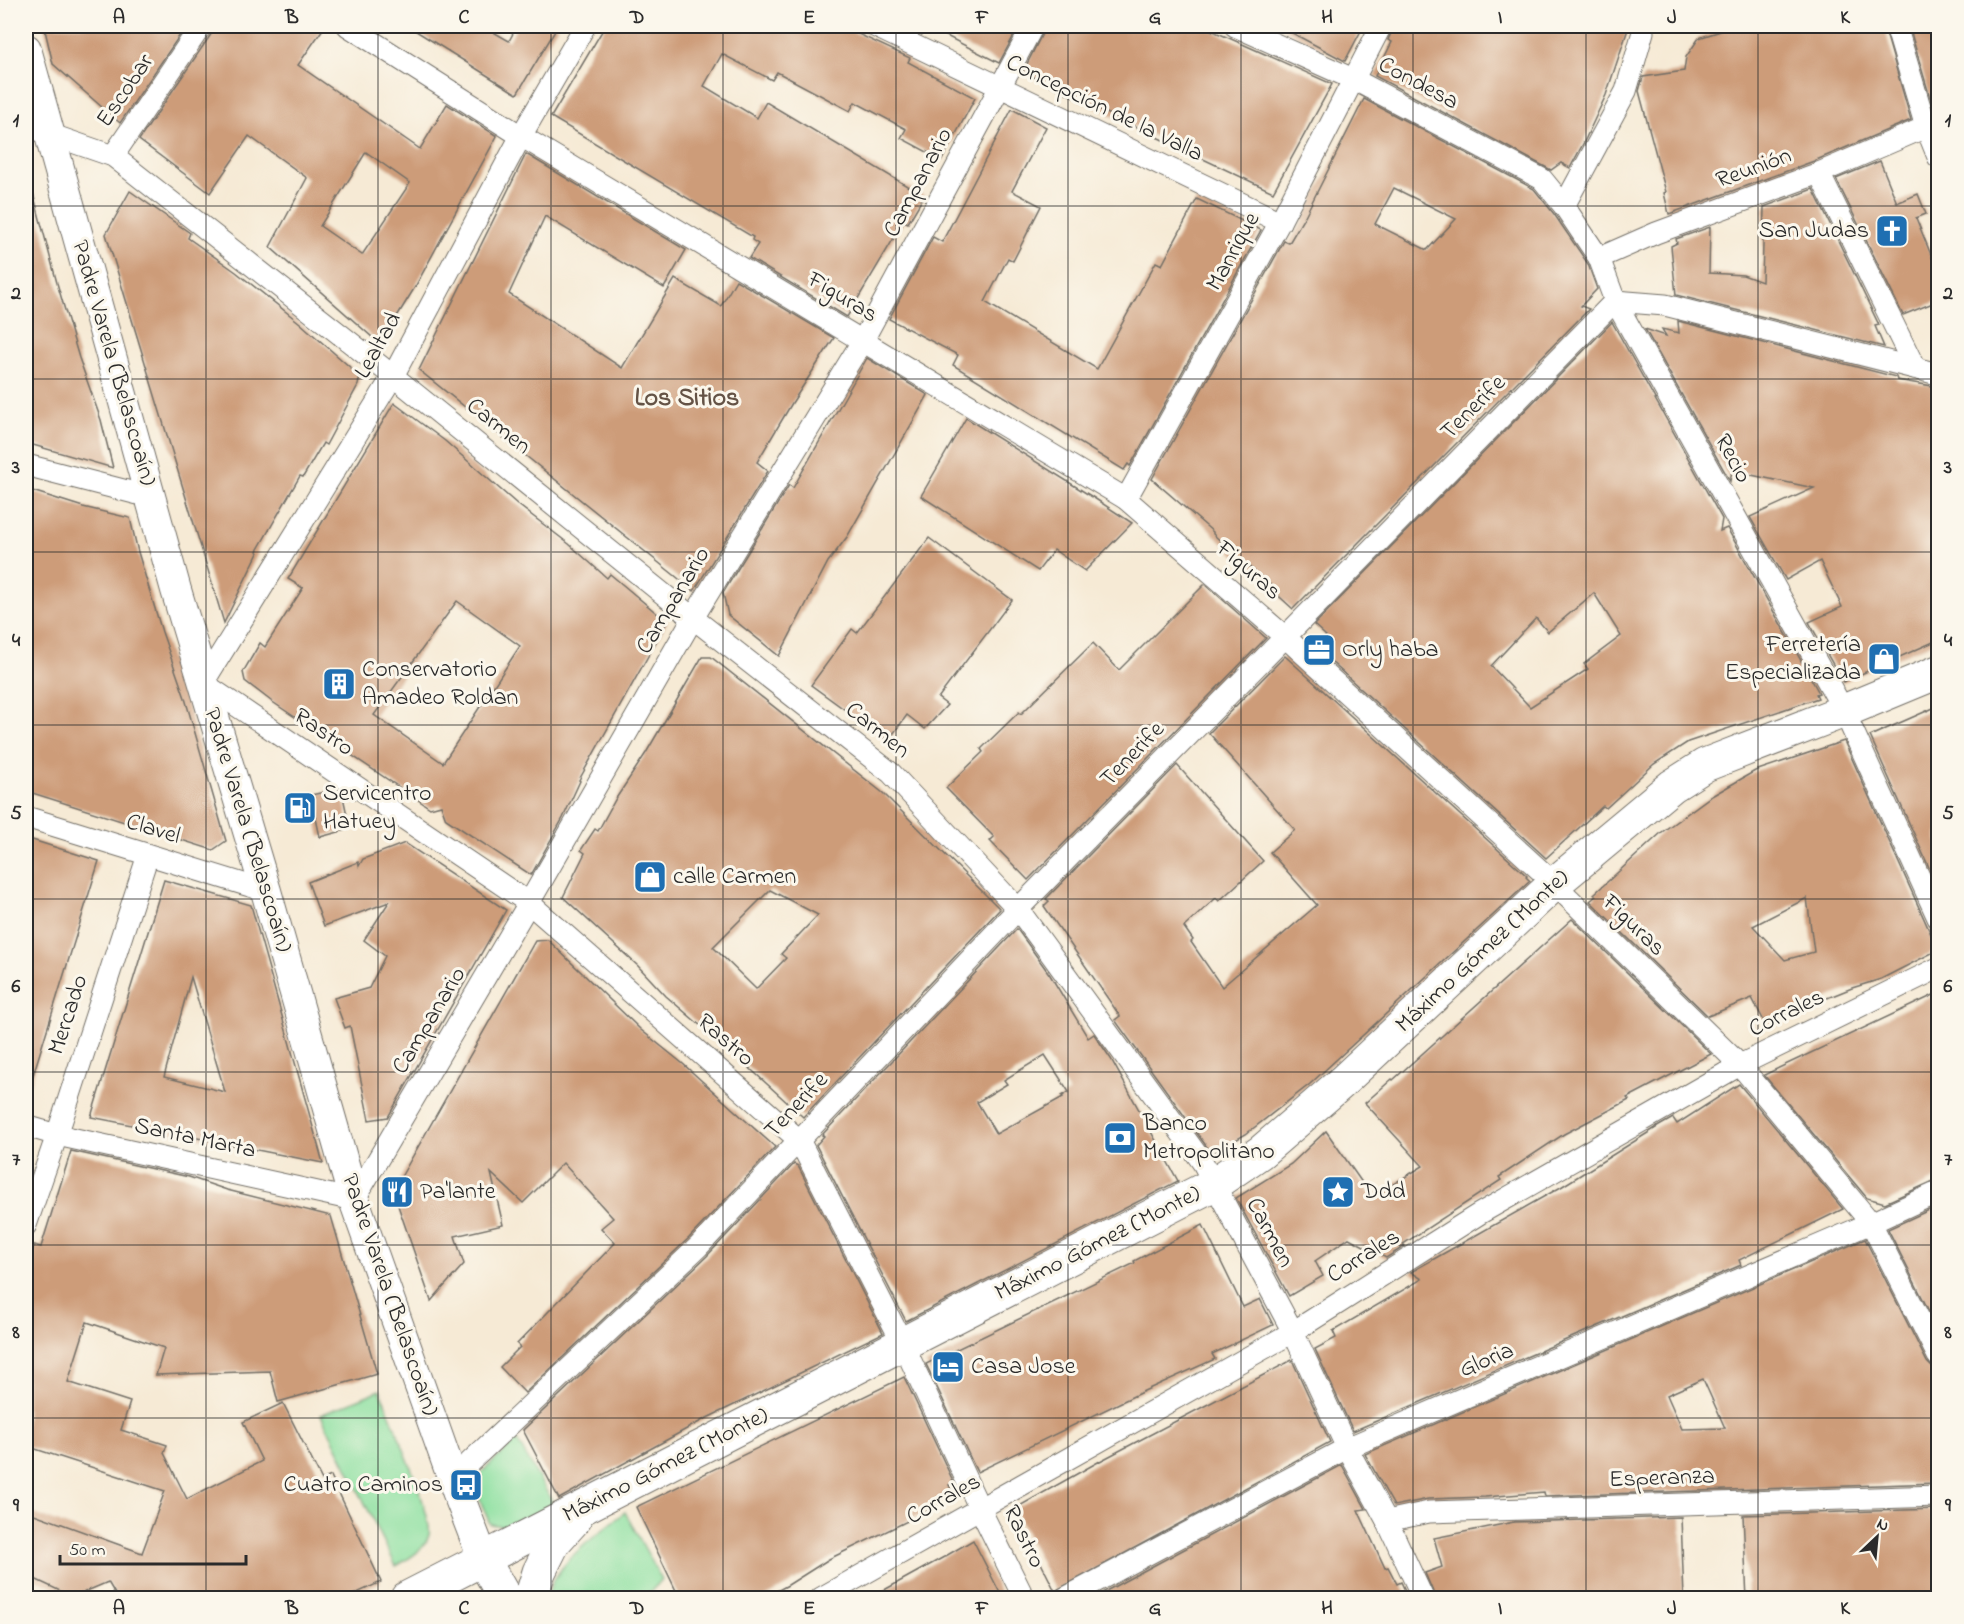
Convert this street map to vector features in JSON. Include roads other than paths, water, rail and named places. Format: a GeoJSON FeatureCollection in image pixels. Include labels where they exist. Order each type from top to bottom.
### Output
{"type":"FeatureCollection","features":[{"type":"Feature","properties":{"kind":"main road","name":"Padre Varela (Belascoaín)"},"geometry":{"type":"LineString","coordinates":[[26,49],[36,129],[150,497],[354,1200],[484,1561],[505,1599]]}},
{"type":"Feature","properties":{"kind":"main road","name":"Máximo Gómez (Monte)"},"geometry":{"type":"LineString","coordinates":[[407,1599],[1214,1184],[1261,1152],[1340,1084],[1554,884],[1689,773],[1938,672]]}},
{"type":"Feature","properties":{"kind":"main road"},"geometry":{"type":"LineString","coordinates":[[531,1599],[539,1572],[554,1542],[587,1507]]}},
{"type":"Feature","properties":{"kind":"street","name":"Escobar"},"geometry":{"type":"LineString","coordinates":[[112,156],[201,26]]}},
{"type":"Feature","properties":{"kind":"street","name":"Figuras"},"geometry":{"type":"LineString","coordinates":[[348,26],[521,136],[1126,499],[1284,636],[1554,884],[1740,1065],[1871,1223],[1938,1356]]}},
{"type":"Feature","properties":{"kind":"street","name":"Lealtad"},"geometry":{"type":"LineString","coordinates":[[203,683],[393,376],[521,136],[585,26]]}},
{"type":"Feature","properties":{"kind":"street","name":"Concepción de la Valla"},"geometry":{"type":"LineString","coordinates":[[874,26],[1280,222]]}},
{"type":"Feature","properties":{"kind":"street","name":"Campanario"},"geometry":{"type":"LineString","coordinates":[[354,1200],[693,618],[863,340],[1033,26]]}},
{"type":"Feature","properties":{"kind":"street","name":"Condesa"},"geometry":{"type":"LineString","coordinates":[[1235,26],[1353,79],[1542,179],[1564,206]]}},
{"type":"Feature","properties":{"kind":"street","name":"Manrique"},"geometry":{"type":"LineString","coordinates":[[1126,499],[1280,222],[1381,26]]}},
{"type":"Feature","properties":{"kind":"street"},"geometry":{"type":"LineString","coordinates":[[1564,206],[1626,91],[1643,32],[1642,26]]}},
{"type":"Feature","properties":{"kind":"street"},"geometry":{"type":"LineString","coordinates":[[1896,26],[1926,127],[1938,157]]}},
{"type":"Feature","properties":{"kind":"street","name":"Reunión"},"geometry":{"type":"LineString","coordinates":[[1599,258],[1656,233],[1819,173],[1926,127]]}},
{"type":"Feature","properties":{"kind":"street","name":"Carmen"},"geometry":{"type":"LineString","coordinates":[[36,129],[112,156],[393,376],[693,618],[891,773],[1018,909],[1203,1163],[1293,1332],[1347,1448],[1387,1521],[1423,1599]]}},
{"type":"Feature","properties":{"kind":"street"},"geometry":{"type":"LineString","coordinates":[[1819,173],[1915,368]]}},
{"type":"Feature","properties":{"kind":"street","name":"Recio"},"geometry":{"type":"LineString","coordinates":[[1564,206],[1599,258],[1615,301],[1844,711],[1938,918]]}},
{"type":"Feature","properties":{"kind":"street"},"geometry":{"type":"LineString","coordinates":[[1615,301],[1665,305],[1938,374]]}},
{"type":"Feature","properties":{"kind":"street","name":"Tenerife"},"geometry":{"type":"LineString","coordinates":[[453,1478],[698,1247],[1018,909],[1615,301]]}},
{"type":"Feature","properties":{"kind":"street"},"geometry":{"type":"LineString","coordinates":[[26,465],[150,497]]}},
{"type":"Feature","properties":{"kind":"street","name":"Rastro"},"geometry":{"type":"LineString","coordinates":[[203,683],[529,903],[799,1140],[903,1344],[1024,1599]]}},
{"type":"Feature","properties":{"kind":"street","name":"Clavel"},"geometry":{"type":"LineString","coordinates":[[26,817],[266,891]]}},
{"type":"Feature","properties":{"kind":"street","name":"Mercado"},"geometry":{"type":"LineString","coordinates":[[26,1225],[148,855]]}},
{"type":"Feature","properties":{"kind":"street","name":"Corrales"},"geometry":{"type":"LineString","coordinates":[[821,1599],[1293,1332],[1479,1214],[1740,1065],[1938,968]]}},
{"type":"Feature","properties":{"kind":"street","name":"Santa Marta"},"geometry":{"type":"LineString","coordinates":[[26,1126],[57,1135],[354,1200]]}},
{"type":"Feature","properties":{"kind":"street","name":"Gloria"},"geometry":{"type":"LineString","coordinates":[[1065,1599],[1347,1448],[1871,1223],[1938,1192]]}},
{"type":"Feature","properties":{"kind":"street","name":"Esperanza"},"geometry":{"type":"LineString","coordinates":[[1387,1521],[1429,1512],[1938,1496]]}},
{"type":"Feature","properties":{"kind":"place","name":"San Judas"},"geometry":{"type":"Point","coordinates":[1892,231]}},
{"type":"Feature","properties":{"kind":"place","name":"Orly haba"},"geometry":{"type":"Point","coordinates":[1319,650]}},
{"type":"Feature","properties":{"kind":"place","name":"Ferretería Especializada"},"geometry":{"type":"Point","coordinates":[1884,659]}},
{"type":"Feature","properties":{"kind":"place","name":"Conservatorio Amadeo Roldan"},"geometry":{"type":"Point","coordinates":[339,684]}},
{"type":"Feature","properties":{"kind":"place","name":"Servicentro Hatuey"},"geometry":{"type":"Point","coordinates":[300,808]}},
{"type":"Feature","properties":{"kind":"place","name":"calle Carmen"},"geometry":{"type":"Point","coordinates":[650,877]}},
{"type":"Feature","properties":{"kind":"place","name":"Banco Metropolitano"},"geometry":{"type":"Point","coordinates":[1120,1138]}},
{"type":"Feature","properties":{"kind":"place","name":"Pa'lante"},"geometry":{"type":"Point","coordinates":[397,1192]}},
{"type":"Feature","properties":{"kind":"place","name":"Ddd"},"geometry":{"type":"Point","coordinates":[1338,1192]}},
{"type":"Feature","properties":{"kind":"place","name":"Casa Jose"},"geometry":{"type":"Point","coordinates":[948,1367]}},
{"type":"Feature","properties":{"kind":"place","name":"Cuatro Caminos"},"geometry":{"type":"Point","coordinates":[466,1485]}},
{"type":"Feature","properties":{"kind":"district","name":"Los Sitios"},"geometry":{"type":"Point","coordinates":[687,399]}}]}
